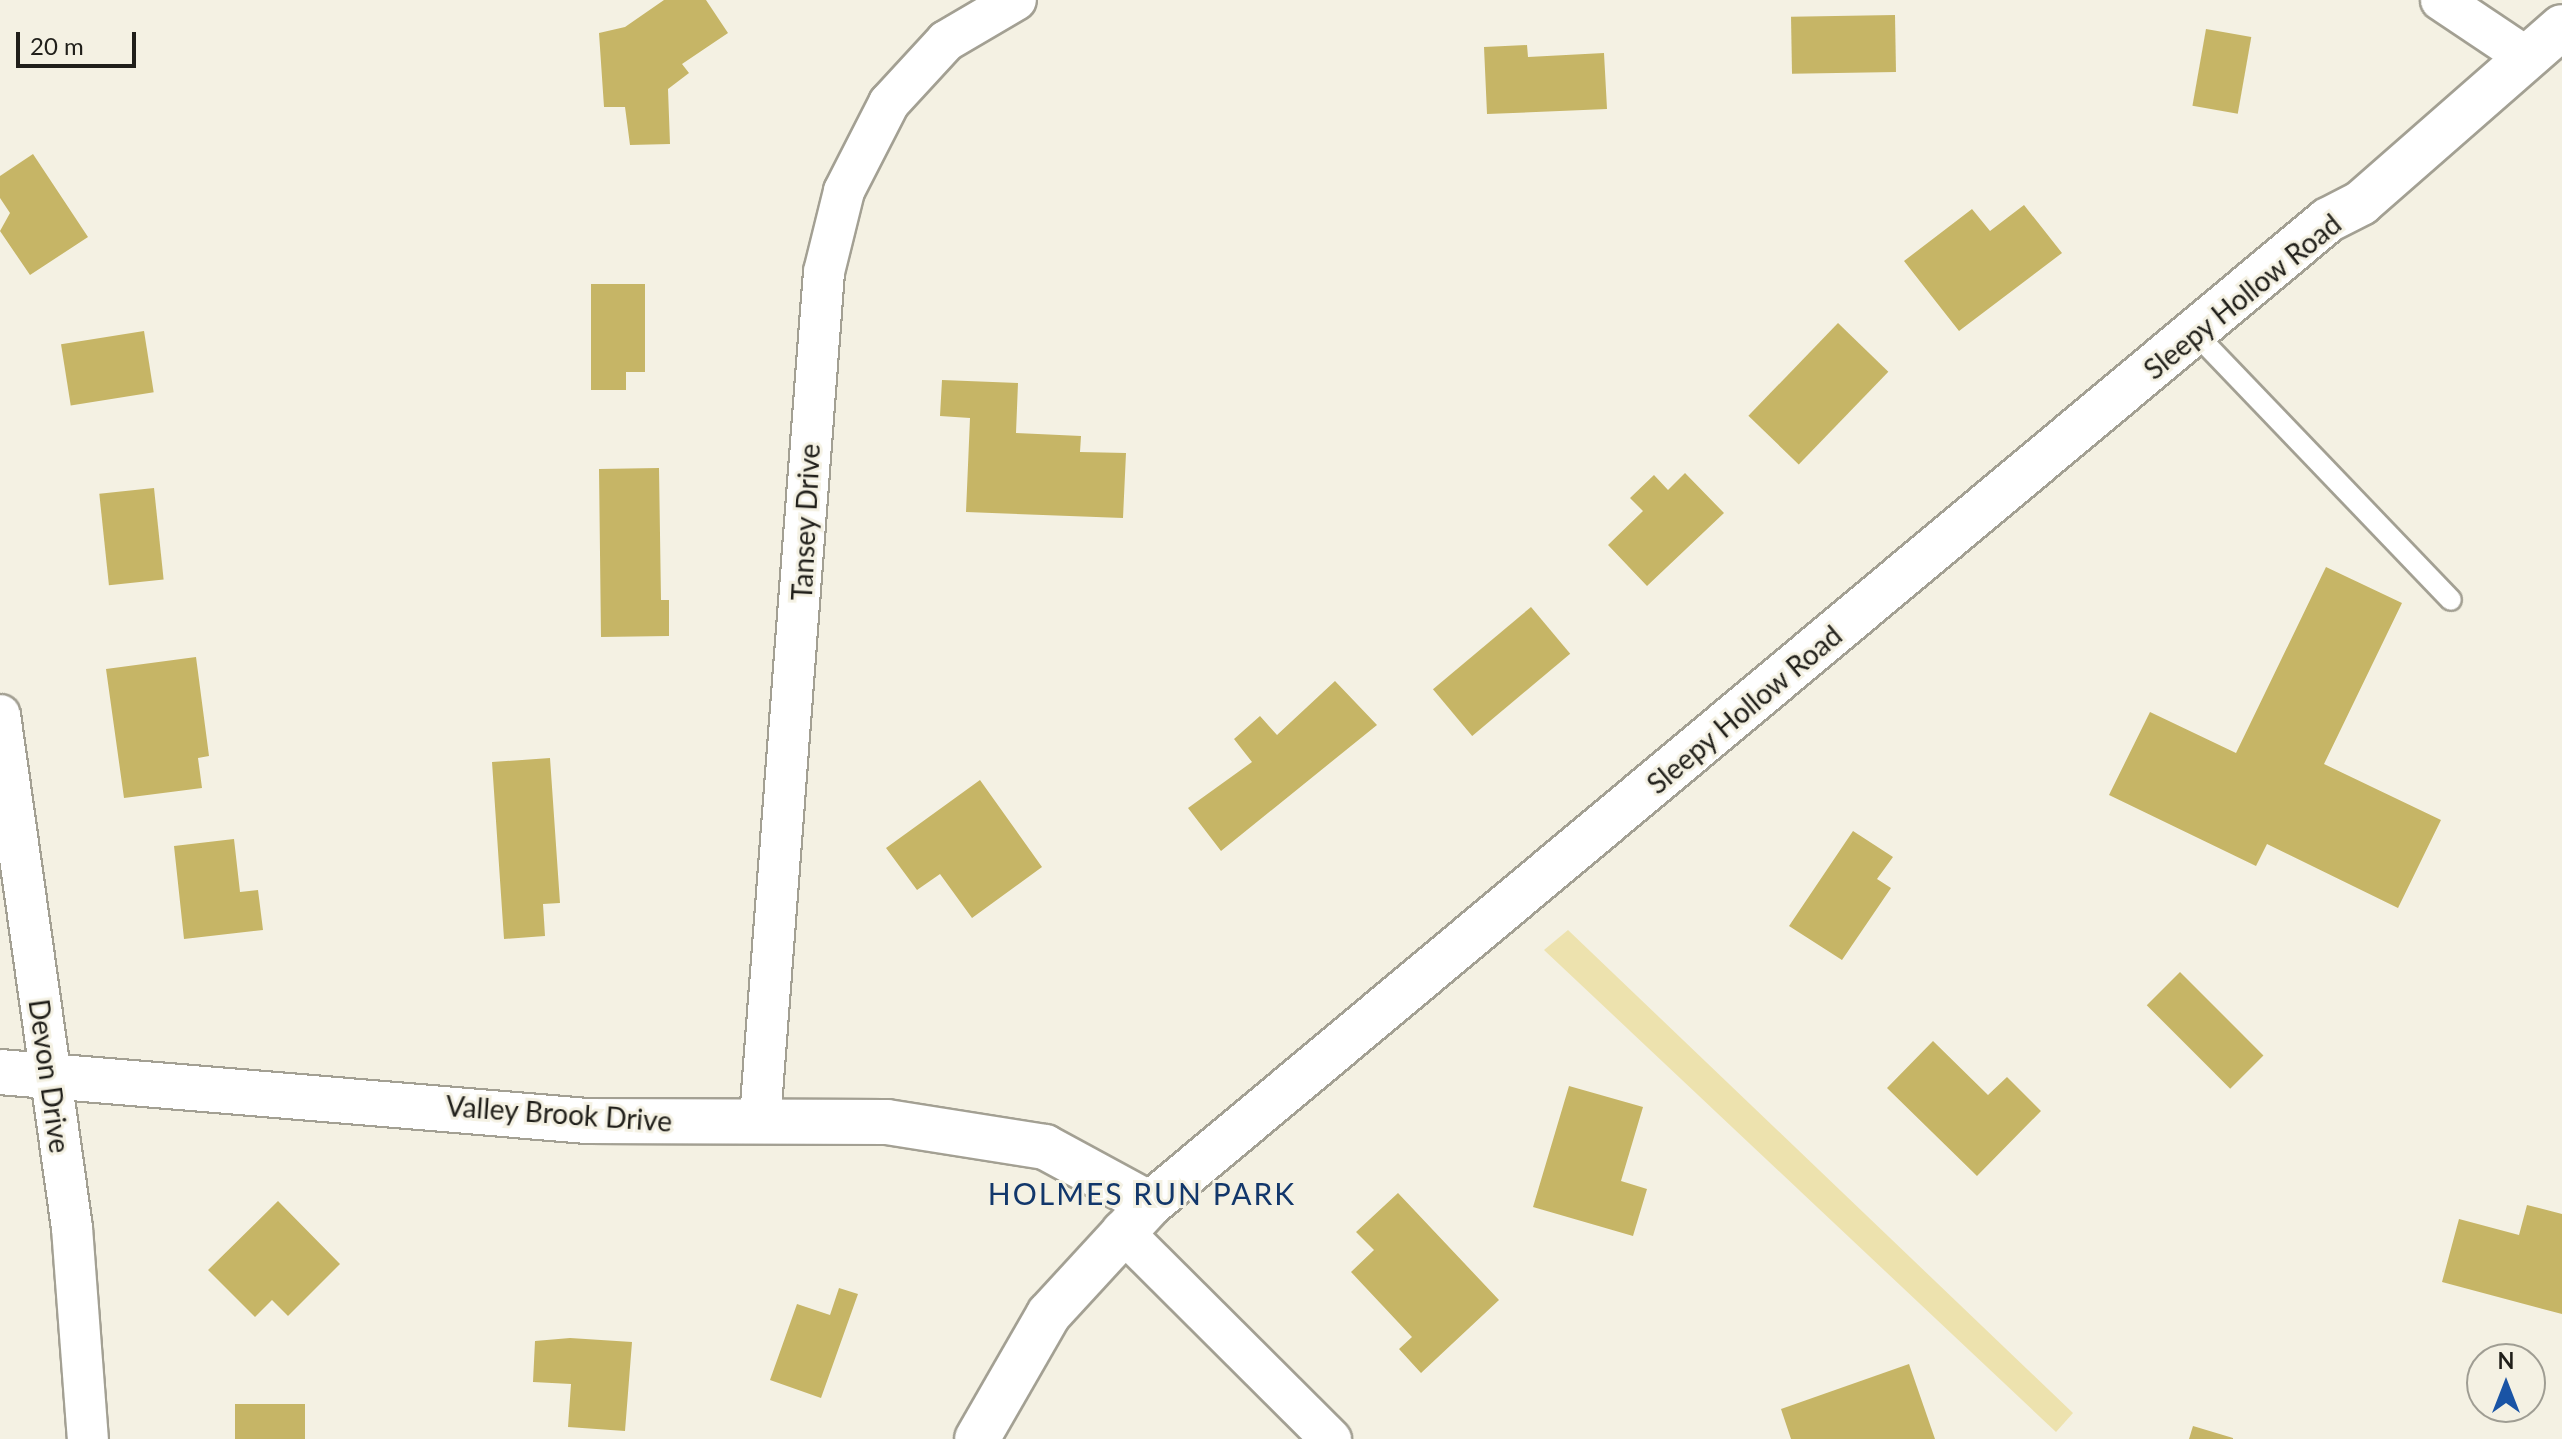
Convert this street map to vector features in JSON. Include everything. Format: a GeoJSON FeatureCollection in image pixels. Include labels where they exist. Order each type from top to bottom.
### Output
{"type":"FeatureCollection","features":[{"type":"Feature","properties":{"kind":"main road","name":"Sleepy Hollow Road"},"geometry":{"type":"LineString","coordinates":[[977,1439],[1049,1314],[1136,1218],[2328,220],[2361,203],[2562,27]]}},
{"type":"Feature","properties":{"kind":"main road","name":"Valley Brook Drive"},"geometry":{"type":"LineString","coordinates":[[0,1072],[50,1073],[587,1121],[760,1119],[887,1122],[991,1135],[1045,1147],[1136,1218]]}},
{"type":"Feature","properties":{"kind":"street","name":"Tansey Drive"},"geometry":{"type":"LineString","coordinates":[[760,1119],[824,272],[844,191],[889,103],[946,41],[1016,0]]}},
{"type":"Feature","properties":{"kind":"street"},"geometry":{"type":"LineString","coordinates":[[2441,0],[2526,57]]}},
{"type":"Feature","properties":{"kind":"street","name":"Devon Drive"},"geometry":{"type":"LineString","coordinates":[[0,715],[50,1073],[88,1439]]}},
{"type":"Feature","properties":{"kind":"street","name":"Valley Brook Drive"},"geometry":{"type":"LineString","coordinates":[[1136,1218],[1331,1439]]}},
{"type":"Feature","properties":{"kind":"lane"},"geometry":{"type":"LineString","coordinates":[[2194,332],[2451,600]]}},
{"type":"Feature","properties":{"kind":"shaded area"},"geometry":{"type":"Polygon","coordinates":[[[1568,930],[2073,1413],[2056,1432],[1544,950],[1568,930]]]}},
{"type":"Feature","properties":{"kind":"building"},"geometry":{"type":"Polygon","coordinates":[[[664,0],[706,0],[728,33],[682,64],[689,73],[668,89],[670,144],[630,145],[625,107],[604,107],[599,33],[625,27],[664,0]]]}},
{"type":"Feature","properties":{"kind":"building"},"geometry":{"type":"Polygon","coordinates":[[[1895,15],[1896,72],[1792,74],[1791,17],[1895,15]]]}},
{"type":"Feature","properties":{"kind":"building"},"geometry":{"type":"Polygon","coordinates":[[[2206,29],[2251,37],[2238,114],[2192,106],[2206,29]]]}},
{"type":"Feature","properties":{"kind":"building"},"geometry":{"type":"Polygon","coordinates":[[[1527,45],[1528,57],[1604,53],[1607,109],[1487,114],[1484,47],[1527,45]]]}},
{"type":"Feature","properties":{"kind":"building"},"geometry":{"type":"Polygon","coordinates":[[[33,154],[88,237],[30,275],[0,231],[10,213],[0,198],[0,176],[33,154]]]}},
{"type":"Feature","properties":{"kind":"building"},"geometry":{"type":"Polygon","coordinates":[[[2024,205],[2062,253],[1959,331],[1904,261],[1972,209],[1990,231],[2024,205]]]}},
{"type":"Feature","properties":{"kind":"building"},"geometry":{"type":"Polygon","coordinates":[[[591,284],[645,284],[645,372],[626,372],[626,390],[591,390],[591,284]]]}},
{"type":"Feature","properties":{"kind":"building"},"geometry":{"type":"Polygon","coordinates":[[[1838,323],[1888,372],[1799,464],[1748,416],[1838,323]]]}},
{"type":"Feature","properties":{"kind":"building"},"geometry":{"type":"Polygon","coordinates":[[[144,331],[154,392],[71,405],[61,344],[144,331]]]}},
{"type":"Feature","properties":{"kind":"building"},"geometry":{"type":"Polygon","coordinates":[[[942,380],[1018,383],[1016,433],[1081,436],[1080,452],[1126,453],[1123,518],[966,512],[970,418],[940,416],[942,380]]]}},
{"type":"Feature","properties":{"kind":"building"},"geometry":{"type":"Polygon","coordinates":[[[659,468],[661,600],[669,600],[669,636],[601,637],[599,469],[659,468]]]}},
{"type":"Feature","properties":{"kind":"building"},"geometry":{"type":"Polygon","coordinates":[[[1685,473],[1724,513],[1647,586],[1608,545],[1643,511],[1630,498],[1654,475],[1668,490],[1685,473]]]}},
{"type":"Feature","properties":{"kind":"building"},"geometry":{"type":"Polygon","coordinates":[[[154,488],[164,579],[109,585],[99,494],[154,488]]]}},
{"type":"Feature","properties":{"kind":"building"},"geometry":{"type":"Polygon","coordinates":[[[2326,567],[2402,603],[2324,764],[2441,820],[2398,908],[2267,844],[2256,866],[2109,795],[2150,712],[2236,753],[2326,567]]]}},
{"type":"Feature","properties":{"kind":"building"},"geometry":{"type":"Polygon","coordinates":[[[1531,607],[1570,654],[1472,736],[1433,689],[1531,607]]]}},
{"type":"Feature","properties":{"kind":"building"},"geometry":{"type":"Polygon","coordinates":[[[196,657],[209,756],[198,758],[202,788],[124,798],[106,669],[196,657]]]}},
{"type":"Feature","properties":{"kind":"building"},"geometry":{"type":"Polygon","coordinates":[[[1335,681],[1377,725],[1221,851],[1188,808],[1252,762],[1234,739],[1260,716],[1277,735],[1335,681]]]}},
{"type":"Feature","properties":{"kind":"building"},"geometry":{"type":"Polygon","coordinates":[[[550,758],[560,903],[543,904],[545,936],[504,939],[492,762],[550,758]]]}},
{"type":"Feature","properties":{"kind":"building"},"geometry":{"type":"Polygon","coordinates":[[[980,780],[1042,867],[972,918],[940,874],[917,890],[886,848],[980,780]]]}},
{"type":"Feature","properties":{"kind":"building"},"geometry":{"type":"Polygon","coordinates":[[[1853,831],[1893,857],[1877,879],[1891,888],[1842,960],[1789,926],[1853,831]]]}},
{"type":"Feature","properties":{"kind":"building"},"geometry":{"type":"Polygon","coordinates":[[[234,839],[240,892],[258,890],[263,930],[184,939],[174,846],[234,839]]]}},
{"type":"Feature","properties":{"kind":"building"},"geometry":{"type":"Polygon","coordinates":[[[2180,972],[2263,1055],[2230,1089],[2147,1005],[2180,972]]]}},
{"type":"Feature","properties":{"kind":"building"},"geometry":{"type":"Polygon","coordinates":[[[1933,1041],[1988,1095],[2007,1077],[2041,1111],[1977,1176],[1887,1088],[1933,1041]]]}},
{"type":"Feature","properties":{"kind":"building"},"geometry":{"type":"Polygon","coordinates":[[[1569,1086],[1643,1107],[1621,1181],[1647,1189],[1633,1236],[1533,1207],[1569,1086]]]}},
{"type":"Feature","properties":{"kind":"building"},"geometry":{"type":"Polygon","coordinates":[[[1398,1193],[1499,1300],[1421,1373],[1399,1349],[1412,1337],[1351,1272],[1374,1250],[1356,1232],[1398,1193]]]}},
{"type":"Feature","properties":{"kind":"building"},"geometry":{"type":"Polygon","coordinates":[[[278,1201],[340,1264],[288,1316],[272,1300],[255,1317],[208,1270],[278,1201]]]}},
{"type":"Feature","properties":{"kind":"building"},"geometry":{"type":"Polygon","coordinates":[[[2527,1205],[2562,1214],[2562,1314],[2442,1282],[2459,1219],[2519,1235],[2527,1205]]]}},
{"type":"Feature","properties":{"kind":"building"},"geometry":{"type":"Polygon","coordinates":[[[839,1288],[858,1294],[821,1398],[770,1380],[797,1304],[830,1315],[839,1288]]]}},
{"type":"Feature","properties":{"kind":"building"},"geometry":{"type":"Polygon","coordinates":[[[570,1338],[632,1342],[625,1431],[568,1427],[571,1384],[533,1382],[535,1341],[570,1338]]]}},
{"type":"Feature","properties":{"kind":"building"},"geometry":{"type":"Polygon","coordinates":[[[1909,1364],[1935,1439],[1791,1439],[1781,1409],[1909,1364]]]}},
{"type":"Feature","properties":{"kind":"building"},"geometry":{"type":"Polygon","coordinates":[[[235,1404],[305,1404],[305,1439],[235,1439],[235,1404]]]}},
{"type":"Feature","properties":{"kind":"building"},"geometry":{"type":"Polygon","coordinates":[[[2193,1426],[2233,1438],[2233,1439],[2189,1439],[2193,1426]]]}},
{"type":"Feature","properties":{"kind":"district","name":"HOLMES RUN PARK"},"geometry":{"type":"Point","coordinates":[1142,1193]}}]}
